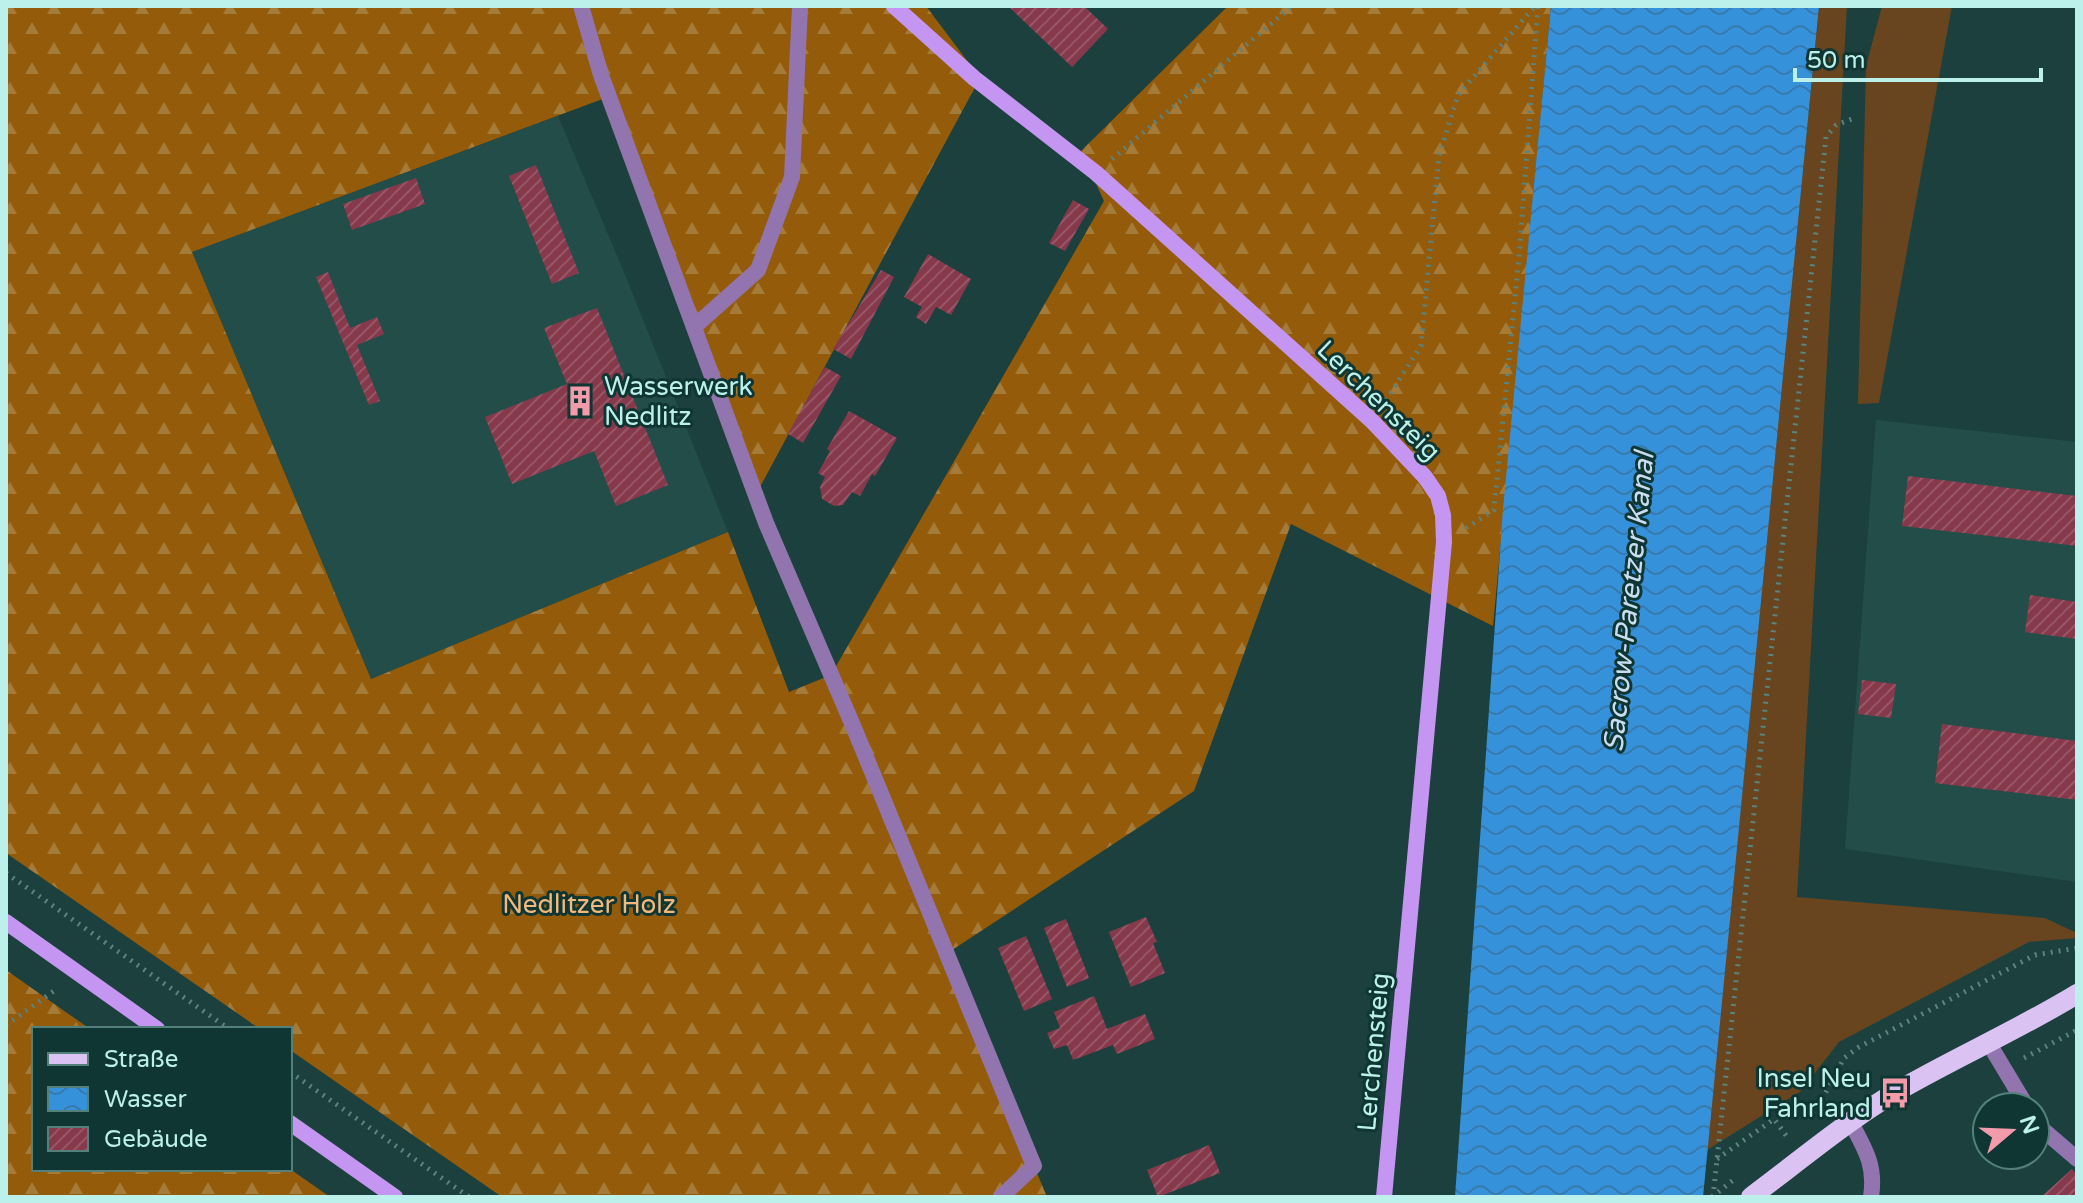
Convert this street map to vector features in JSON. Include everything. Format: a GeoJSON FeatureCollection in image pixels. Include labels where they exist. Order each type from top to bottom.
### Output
{"type":"FeatureCollection","features":[{"type":"Feature","properties":{"kind":"main road"},"geometry":{"type":"LineString","coordinates":[[1751,1197],[1850,1121],[1895,1093],[2037,1019],[2077,994]]}},
{"type":"Feature","properties":{"kind":"street"},"geometry":{"type":"LineString","coordinates":[[581,6],[601,75],[766,523],[1034,1166],[1001,1197]]}},
{"type":"Feature","properties":{"kind":"street"},"geometry":{"type":"LineString","coordinates":[[694,327],[758,270],[792,177],[800,6]]}},
{"type":"Feature","properties":{"kind":"street","name":"Lerchensteig"},"geometry":{"type":"LineString","coordinates":[[894,6],[974,78],[1096,173],[1372,421],[1425,477],[1438,496],[1443,515],[1444,542],[1384,1197]]}},
{"type":"Feature","properties":{"kind":"street"},"geometry":{"type":"LineString","coordinates":[[6,922],[154,1027]]}},
{"type":"Feature","properties":{"kind":"street"},"geometry":{"type":"LineString","coordinates":[[1988,1042],[2016,1091]]}},
{"type":"Feature","properties":{"kind":"street"},"geometry":{"type":"LineString","coordinates":[[1850,1121],[1870,1161],[1874,1178],[1871,1197]]}},
{"type":"Feature","properties":{"kind":"street"},"geometry":{"type":"LineString","coordinates":[[292,1124],[395,1197]]}},
{"type":"Feature","properties":{"kind":"street"},"geometry":{"type":"LineString","coordinates":[[2051,1137],[2077,1159]]}},
{"type":"Feature","properties":{"kind":"path"},"geometry":{"type":"LineString","coordinates":[[1096,173],[1292,6]]}},
{"type":"Feature","properties":{"kind":"path"},"geometry":{"type":"LineString","coordinates":[[1372,421],[1421,346],[1439,156],[1458,95],[1536,6]]}},
{"type":"Feature","properties":{"kind":"path"},"geometry":{"type":"LineString","coordinates":[[1444,542],[1494,510],[1519,257],[1536,6]]}},
{"type":"Feature","properties":{"kind":"path"},"geometry":{"type":"LineString","coordinates":[[1712,1197],[1826,137],[1836,125],[1852,119]]}},
{"type":"Feature","properties":{"kind":"path"},"geometry":{"type":"LineString","coordinates":[[6,873],[226,1027]]}},
{"type":"Feature","properties":{"kind":"path"},"geometry":{"type":"LineString","coordinates":[[1778,1146],[1819,1105],[1844,1058],[1859,1047],[2035,955],[2077,948]]}},
{"type":"Feature","properties":{"kind":"path"},"geometry":{"type":"LineString","coordinates":[[6,1025],[79,974]]}},
{"type":"Feature","properties":{"kind":"path"},"geometry":{"type":"LineString","coordinates":[[2002,1069],[2077,1030]]}},
{"type":"Feature","properties":{"kind":"path"},"geometry":{"type":"LineString","coordinates":[[292,1073],[469,1197]]}},
{"type":"Feature","properties":{"kind":"path"},"geometry":{"type":"LineString","coordinates":[[1716,1159],[1774,1119],[1788,1138]]}},
{"type":"Feature","properties":{"kind":"path"},"geometry":{"type":"LineString","coordinates":[[1712,1197],[1747,1170]]}},
{"type":"Feature","properties":{"kind":"shaded area"},"geometry":{"type":"Polygon","coordinates":[[[1819,6],[1847,6],[1797,897],[2045,918],[2077,933],[2077,938],[2029,942],[1839,1042],[1801,1091],[1707,1150],[1819,6]]]}},
{"type":"Feature","properties":{"kind":"shaded area"},"geometry":{"type":"Polygon","coordinates":[[[1882,6],[1952,6],[1879,403],[1858,404],[1866,66],[1882,6]]]}},
{"type":"Feature","properties":{"kind":"shaded area"},"geometry":{"type":"Polygon","coordinates":[[[558,116],[728,532],[371,679],[192,252],[558,116]]]}},
{"type":"Feature","properties":{"kind":"shaded area"},"geometry":{"type":"Polygon","coordinates":[[[1876,420],[2077,442],[2077,882],[1845,849],[1876,420]]]}},
{"type":"Feature","properties":{"kind":"green space","name":"Nedlitzer Holz"},"geometry":{"type":"Polygon","coordinates":[[[6,6],[926,6],[980,78],[760,487],[616,94],[192,252],[371,679],[728,532],[789,692],[831,675],[1104,201],[1081,151],[1228,6],[1551,6],[1493,626],[1291,524],[1194,791],[946,954],[1047,1197],[502,1197],[292,1051],[292,1027],[257,1027],[6,853],[6,6]]]}},
{"type":"Feature","properties":{"kind":"green space"},"geometry":{"type":"Polygon","coordinates":[[[6,970],[87,1027],[32,1027],[32,1171],[292,1170],[330,1197],[6,1197],[6,970]]]}},
{"type":"Feature","properties":{"kind":"water","name":"Sacrow-Paretzer Kanal"},"geometry":{"type":"Polygon","coordinates":[[[1551,6],[1819,6],[1703,1197],[1455,1197],[1503,509],[1551,6]]]}},
{"type":"Feature","properties":{"kind":"building"},"geometry":{"type":"Polygon","coordinates":[[[1008,6],[1084,6],[1108,29],[1072,67],[1008,6]]]}},
{"type":"Feature","properties":{"kind":"building"},"geometry":{"type":"Polygon","coordinates":[[[536,165],[579,273],[552,284],[509,176],[536,165]]]}},
{"type":"Feature","properties":{"kind":"building"},"geometry":{"type":"Polygon","coordinates":[[[416,178],[425,204],[352,230],[343,204],[416,178]]]}},
{"type":"Feature","properties":{"kind":"building"},"geometry":{"type":"Polygon","coordinates":[[[1073,200],[1089,209],[1065,251],[1049,243],[1073,200]]]}},
{"type":"Feature","properties":{"kind":"building"},"geometry":{"type":"Polygon","coordinates":[[[928,254],[971,279],[951,315],[936,307],[926,324],[916,317],[922,307],[904,297],[928,254]]]}},
{"type":"Feature","properties":{"kind":"building"},"geometry":{"type":"Polygon","coordinates":[[[881,270],[894,277],[851,359],[833,349],[881,270]]]}},
{"type":"Feature","properties":{"kind":"building"},"geometry":{"type":"Polygon","coordinates":[[[328,272],[350,328],[377,317],[384,334],[357,345],[380,401],[369,405],[316,277],[328,272]]]}},
{"type":"Feature","properties":{"kind":"building","name":"Wasserwerk Nedlitz"},"geometry":{"type":"Polygon","coordinates":[[[597,308],[668,485],[616,506],[594,451],[512,484],[485,417],[567,384],[544,328],[597,308]]]}},
{"type":"Feature","properties":{"kind":"building"},"geometry":{"type":"Polygon","coordinates":[[[825,367],[841,376],[803,443],[788,434],[825,367]]]}},
{"type":"Feature","properties":{"kind":"building"},"geometry":{"type":"Polygon","coordinates":[[[849,411],[897,438],[860,496],[852,492],[843,505],[834,506],[822,499],[820,487],[825,477],[818,473],[830,451],[827,449],[849,411]]]}},
{"type":"Feature","properties":{"kind":"building"},"geometry":{"type":"Polygon","coordinates":[[[1908,476],[2077,496],[2077,546],[1902,526],[1908,476]]]}},
{"type":"Feature","properties":{"kind":"building"},"geometry":{"type":"Polygon","coordinates":[[[2030,595],[2077,602],[2077,639],[2025,632],[2030,595]]]}},
{"type":"Feature","properties":{"kind":"building"},"geometry":{"type":"Polygon","coordinates":[[[1862,680],[1896,684],[1891,718],[1858,714],[1862,680]]]}},
{"type":"Feature","properties":{"kind":"building"},"geometry":{"type":"Polygon","coordinates":[[[1942,724],[2077,741],[2077,800],[1935,783],[1942,724]]]}},
{"type":"Feature","properties":{"kind":"building"},"geometry":{"type":"Polygon","coordinates":[[[1146,917],[1165,973],[1131,987],[1109,932],[1146,917]]]}},
{"type":"Feature","properties":{"kind":"building"},"geometry":{"type":"Polygon","coordinates":[[[1066,919],[1089,978],[1067,987],[1044,928],[1066,919]]]}},
{"type":"Feature","properties":{"kind":"building"},"geometry":{"type":"Polygon","coordinates":[[[1026,936],[1052,999],[1024,1011],[998,948],[1026,936]]]}},
{"type":"Feature","properties":{"kind":"building"},"geometry":{"type":"Polygon","coordinates":[[[1094,996],[1107,1029],[1145,1014],[1155,1039],[1117,1054],[1113,1045],[1073,1060],[1067,1045],[1054,1049],[1047,1033],[1060,1028],[1054,1012],[1094,996]]]}},
{"type":"Feature","properties":{"kind":"building"},"geometry":{"type":"Polygon","coordinates":[[[1209,1145],[1220,1173],[1158,1197],[1147,1170],[1209,1145]]]}},
{"type":"Feature","properties":{"kind":"building"},"geometry":{"type":"Polygon","coordinates":[[[2072,1169],[2077,1175],[2077,1197],[2041,1197],[2072,1169]]]}},
{"type":"Feature","properties":{"kind":"place","name":"Wasserwerk Nedlitz"},"geometry":{"type":"Point","coordinates":[580,401]}},
{"type":"Feature","properties":{"kind":"place","name":"Insel Neu Fahrland"},"geometry":{"type":"Point","coordinates":[1895,1093]}}]}
